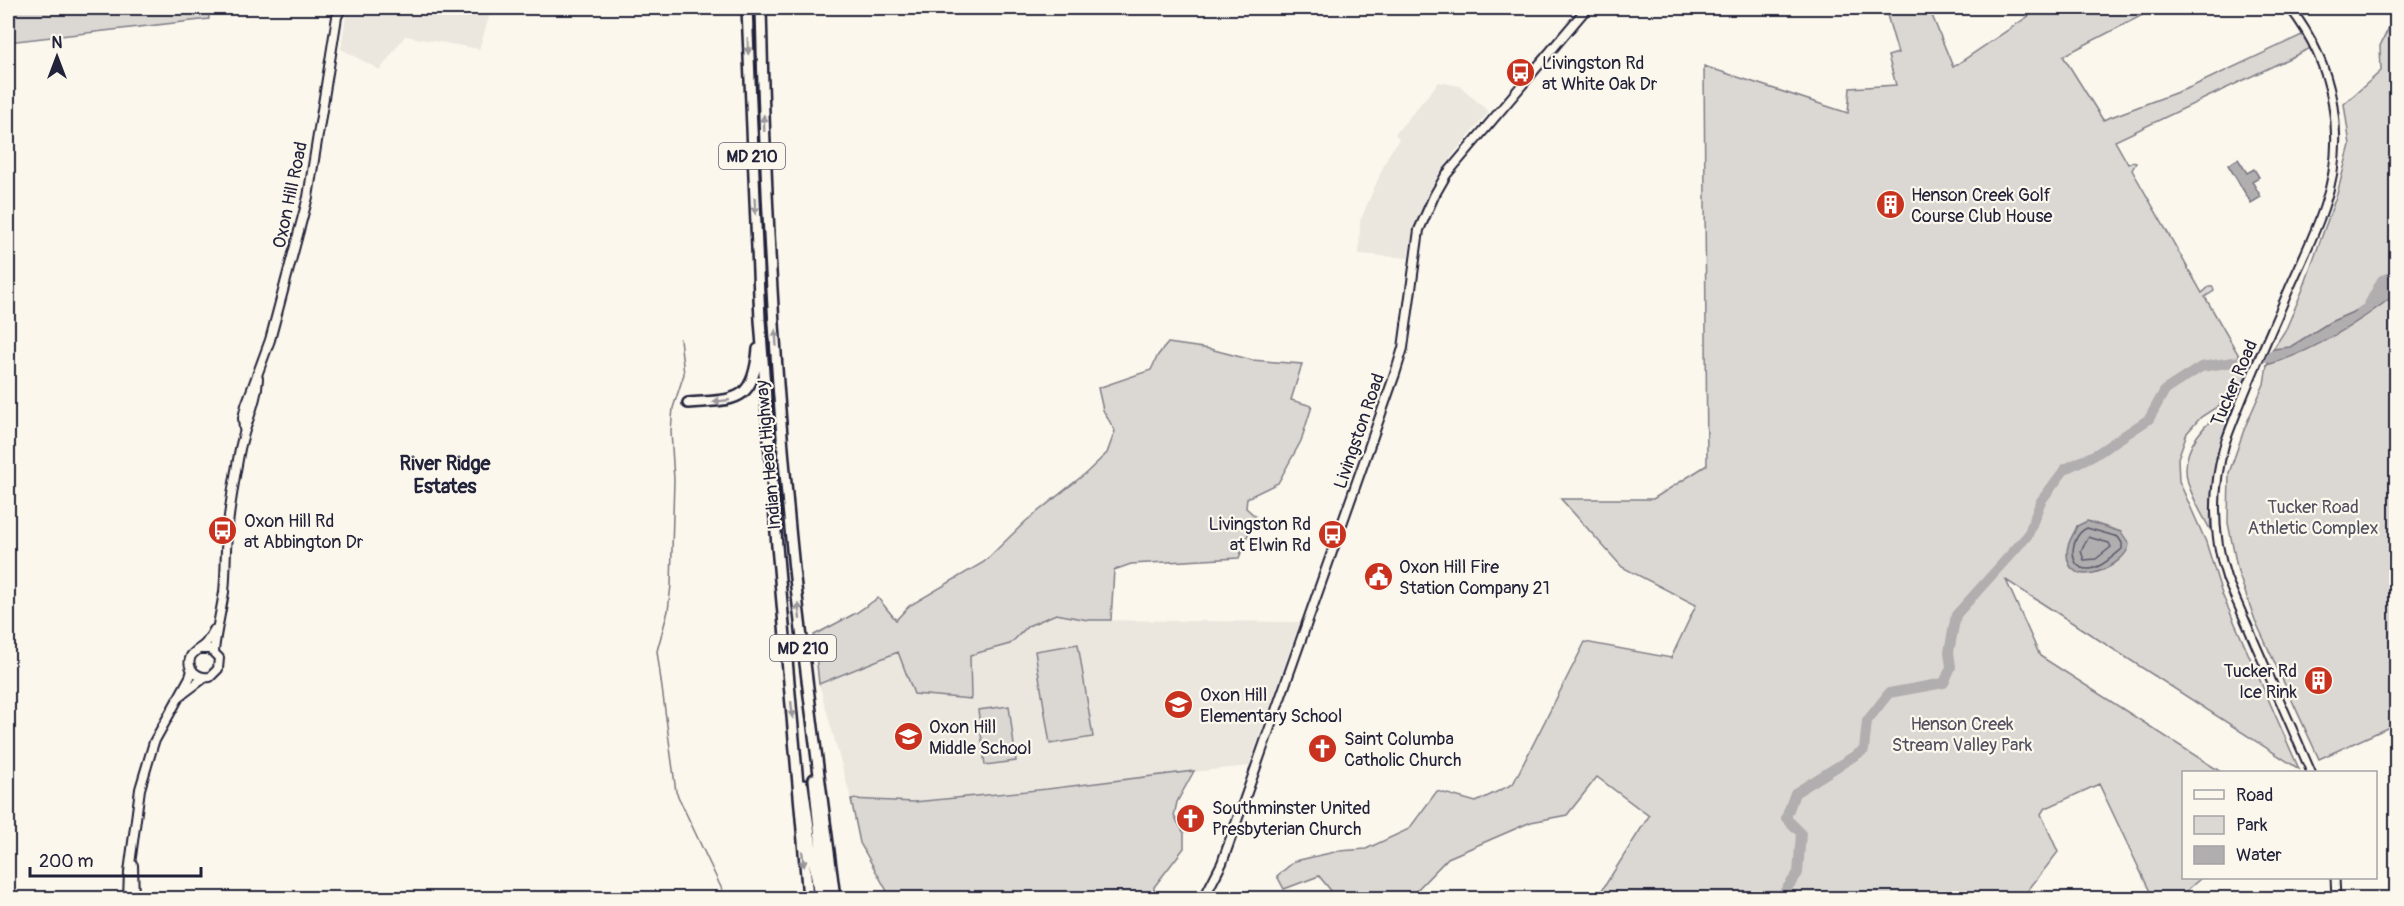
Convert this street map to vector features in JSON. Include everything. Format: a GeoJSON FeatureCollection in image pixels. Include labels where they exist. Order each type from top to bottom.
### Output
{"type":"FeatureCollection","features":[{"type":"Feature","properties":{"kind":"highway","name":"Indian Head Highway"},"geometry":{"type":"LineString","coordinates":[[747,8],[760,320],[777,546],[797,759],[802,853],[808,898]]}},
{"type":"Feature","properties":{"kind":"highway","name":"Indian Head Highway"},"geometry":{"type":"LineString","coordinates":[[761,8],[767,186],[779,397],[794,569],[834,898]]}},
{"type":"Feature","properties":{"kind":"highway"},"geometry":{"type":"LineString","coordinates":[[688,403],[727,401],[736,398],[746,389],[757,362],[760,320]]}},
{"type":"Feature","properties":{"kind":"highway"},"geometry":{"type":"LineString","coordinates":[[809,700],[815,797],[826,898]]}},
{"type":"Feature","properties":{"kind":"highway"},"geometry":{"type":"LineString","coordinates":[[797,759],[806,797],[819,898]]}},
{"type":"Feature","properties":{"kind":"main road","name":"Oxon Hill Road"},"geometry":{"type":"LineString","coordinates":[[335,8],[337,17]]}},
{"type":"Feature","properties":{"kind":"main road","name":"Oxon Hill Road"},"geometry":{"type":"LineString","coordinates":[[214,651],[216,626],[224,594],[229,518],[244,429],[243,418],[251,387],[258,376],[270,340],[308,197],[337,17],[341,8]]}},
{"type":"Feature","properties":{"kind":"main road","name":"Livingston Road"},"geometry":{"type":"LineString","coordinates":[[1204,898],[1222,863],[1395,374],[1403,348],[1419,230],[1426,213],[1446,175],[1587,8]]}},
{"type":"Feature","properties":{"kind":"main road","name":"Oxon Hill Road"},"geometry":{"type":"LineString","coordinates":[[200,649],[216,626]]}},
{"type":"Feature","properties":{"kind":"main road"},"geometry":{"type":"LineString","coordinates":[[128,898],[129,872],[140,789],[154,742],[190,677],[192,670],[190,658],[200,649],[214,651],[219,658],[215,674],[204,678],[179,697]]}},
{"type":"Feature","properties":{"kind":"main road"},"geometry":{"type":"LineString","coordinates":[[192,670],[204,678]]}},
{"type":"Feature","properties":{"kind":"main road"},"geometry":{"type":"LineString","coordinates":[[133,849],[134,898]]}},
{"type":"Feature","properties":{"kind":"street","name":"Tucker Road"},"geometry":{"type":"LineString","coordinates":[[2290,8],[2314,44],[2330,86],[2336,148],[2333,171],[2324,208],[2232,423],[2220,459],[2215,499],[2216,531],[2223,565],[2232,591],[2311,771]]}},
{"type":"Feature","properties":{"kind":"street"},"geometry":{"type":"LineString","coordinates":[[2334,879],[2336,898]]}},
{"type":"Feature","properties":{"kind":"shaded area"},"geometry":{"type":"Polygon","coordinates":[[[347,8],[492,8],[479,49],[405,36],[380,70],[341,49],[347,8]]]}},
{"type":"Feature","properties":{"kind":"shaded area"},"geometry":{"type":"Polygon","coordinates":[[[1439,82],[1460,86],[1489,112],[1455,152],[1434,182],[1413,230],[1408,258],[1359,254],[1360,221],[1388,156],[1399,139],[1395,134],[1439,82]]]}},
{"type":"Feature","properties":{"kind":"shaded area"},"geometry":{"type":"Polygon","coordinates":[[[1056,614],[1088,620],[1300,622],[1249,766],[914,802],[851,799],[819,684],[899,652],[971,698],[970,655],[1010,644],[1028,626],[1056,614]]]}},
{"type":"Feature","properties":{"kind":"green space"},"geometry":{"type":"Polygon","coordinates":[[[8,8],[208,8],[209,19],[8,42],[8,8]]]}},
{"type":"Feature","properties":{"kind":"green space","name":"Henson Creek Stream Valley Park"},"geometry":{"type":"Polygon","coordinates":[[[1885,8],[1929,8],[1953,67],[2036,11],[2034,8],[2156,8],[2063,56],[2103,120],[2191,87],[2304,34],[2311,48],[2115,141],[2128,164],[2136,163],[2132,170],[2202,293],[2209,287],[2213,287],[2214,291],[2205,297],[2249,373],[2240,392],[2201,417],[2187,433],[2178,458],[2179,481],[2206,542],[2222,594],[2299,769],[2006,580],[2040,656],[2219,771],[2182,771],[2182,879],[2200,879],[2178,898],[2153,898],[2099,784],[2044,809],[2041,814],[2058,852],[2022,898],[1597,898],[1649,816],[1597,777],[1567,815],[1531,822],[1448,858],[1415,892],[1413,898],[1337,898],[1319,876],[1284,889],[1277,876],[1295,861],[1339,851],[1366,849],[1409,829],[1437,791],[1476,802],[1513,784],[1585,642],[1671,658],[1696,605],[1622,567],[1561,499],[1653,499],[1707,465],[1704,66],[1848,113],[1850,88],[1896,85],[1888,56],[1898,53],[1885,8]]]}},
{"type":"Feature","properties":{"kind":"green space","name":"Tucker Road Athletic Complex"},"geometry":{"type":"Polygon","coordinates":[[[2393,8],[2396,8],[2396,724],[2319,759],[2255,620],[2238,572],[2228,523],[2229,473],[2245,427],[2264,384],[2267,365],[2273,349],[2286,329],[2303,289],[2337,194],[2350,145],[2344,104],[2381,71],[2380,46],[2393,19],[2393,8]]]}},
{"type":"Feature","properties":{"kind":"green space"},"geometry":{"type":"Polygon","coordinates":[[[1168,343],[1210,349],[1252,360],[1302,364],[1291,400],[1312,406],[1301,441],[1278,483],[1247,498],[1246,508],[1255,516],[1239,558],[1131,564],[1114,570],[1111,620],[1088,620],[1056,614],[1028,626],[1010,644],[970,655],[971,699],[914,694],[898,652],[819,684],[814,635],[856,613],[878,598],[896,620],[909,606],[984,562],[1026,521],[1086,473],[1107,453],[1115,431],[1103,410],[1098,388],[1151,370],[1158,355],[1168,343]]]}},
{"type":"Feature","properties":{"kind":"green space"},"geometry":{"type":"Polygon","coordinates":[[[2234,403],[2213,482],[2211,531],[2195,502],[2188,483],[2187,458],[2197,436],[2214,418],[2234,403]]]}},
{"type":"Feature","properties":{"kind":"green space"},"geometry":{"type":"Polygon","coordinates":[[[1078,644],[1093,737],[1050,744],[1035,651],[1078,644]]]}},
{"type":"Feature","properties":{"kind":"green space"},"geometry":{"type":"Polygon","coordinates":[[[1009,706],[1016,761],[985,765],[978,710],[1009,706]]]}},
{"type":"Feature","properties":{"kind":"green space"},"geometry":{"type":"Polygon","coordinates":[[[1194,771],[1177,802],[1174,816],[1184,833],[1184,848],[1154,887],[1154,898],[891,898],[860,843],[851,799],[914,802],[1194,771]]]}},
{"type":"Feature","properties":{"kind":"water"},"geometry":{"type":"Polygon","coordinates":[[[2238,159],[2247,173],[2254,169],[2259,177],[2252,181],[2261,197],[2251,203],[2228,165],[2238,159]]]}},
{"type":"Feature","properties":{"kind":"water"},"geometry":{"type":"Polygon","coordinates":[[[2396,265],[2396,294],[2335,336],[2267,365],[2273,349],[2290,347],[2330,322],[2362,308],[2376,298],[2396,265]]]}},
{"type":"Feature","properties":{"kind":"water"},"geometry":{"type":"Polygon","coordinates":[[[2087,521],[2121,532],[2129,544],[2126,552],[2109,567],[2086,574],[2076,572],[2069,565],[2067,548],[2077,526],[2087,521]]]}},
{"type":"Feature","properties":{"kind":"waterway"},"geometry":{"type":"LineString","coordinates":[[2361,312],[2367,308],[2382,280],[2396,278]]}},
{"type":"Feature","properties":{"kind":"waterway"},"geometry":{"type":"LineString","coordinates":[[680,339],[684,374],[673,408],[671,431],[674,480],[671,585],[668,611],[657,651],[676,792],[726,898]]}},
{"type":"Feature","properties":{"kind":"waterway"},"geometry":{"type":"LineString","coordinates":[[1780,898],[1798,873],[1801,833],[1786,818],[1795,793],[1864,750],[1867,721],[1889,693],[1944,683],[1951,667],[1949,652],[1956,615],[2028,535],[2041,501],[2065,469],[2098,453],[2149,419],[2165,390],[2201,367],[2284,354]]}},
{"type":"Feature","properties":{"kind":"place","name":"Livingston Rd at White Oak Dr"},"geometry":{"type":"Point","coordinates":[1521,73]}},
{"type":"Feature","properties":{"kind":"place","name":"Henson Creek Golf Course Club House"},"geometry":{"type":"Point","coordinates":[1890,205]}},
{"type":"Feature","properties":{"kind":"place","name":"Oxon Hill Rd at Abbington Dr"},"geometry":{"type":"Point","coordinates":[223,531]}},
{"type":"Feature","properties":{"kind":"place","name":"Livingston Rd at Elwin Rd"},"geometry":{"type":"Point","coordinates":[1332,534]}},
{"type":"Feature","properties":{"kind":"place","name":"Oxon Hill Fire Station Company 21"},"geometry":{"type":"Point","coordinates":[1378,577]}},
{"type":"Feature","properties":{"kind":"place","name":"Tucker Rd Ice Rink"},"geometry":{"type":"Point","coordinates":[2318,681]}},
{"type":"Feature","properties":{"kind":"place","name":"Oxon Hill Elementary School"},"geometry":{"type":"Point","coordinates":[1179,705]}},
{"type":"Feature","properties":{"kind":"place","name":"Oxon Hill Middle School"},"geometry":{"type":"Point","coordinates":[908,737]}},
{"type":"Feature","properties":{"kind":"place","name":"Saint Columba Catholic Church"},"geometry":{"type":"Point","coordinates":[1323,749]}},
{"type":"Feature","properties":{"kind":"place","name":"Southminster United Presbyterian Church"},"geometry":{"type":"Point","coordinates":[1191,818]}},
{"type":"Feature","properties":{"kind":"district","name":"River Ridge Estates"},"geometry":{"type":"Point","coordinates":[445,474]}}]}
